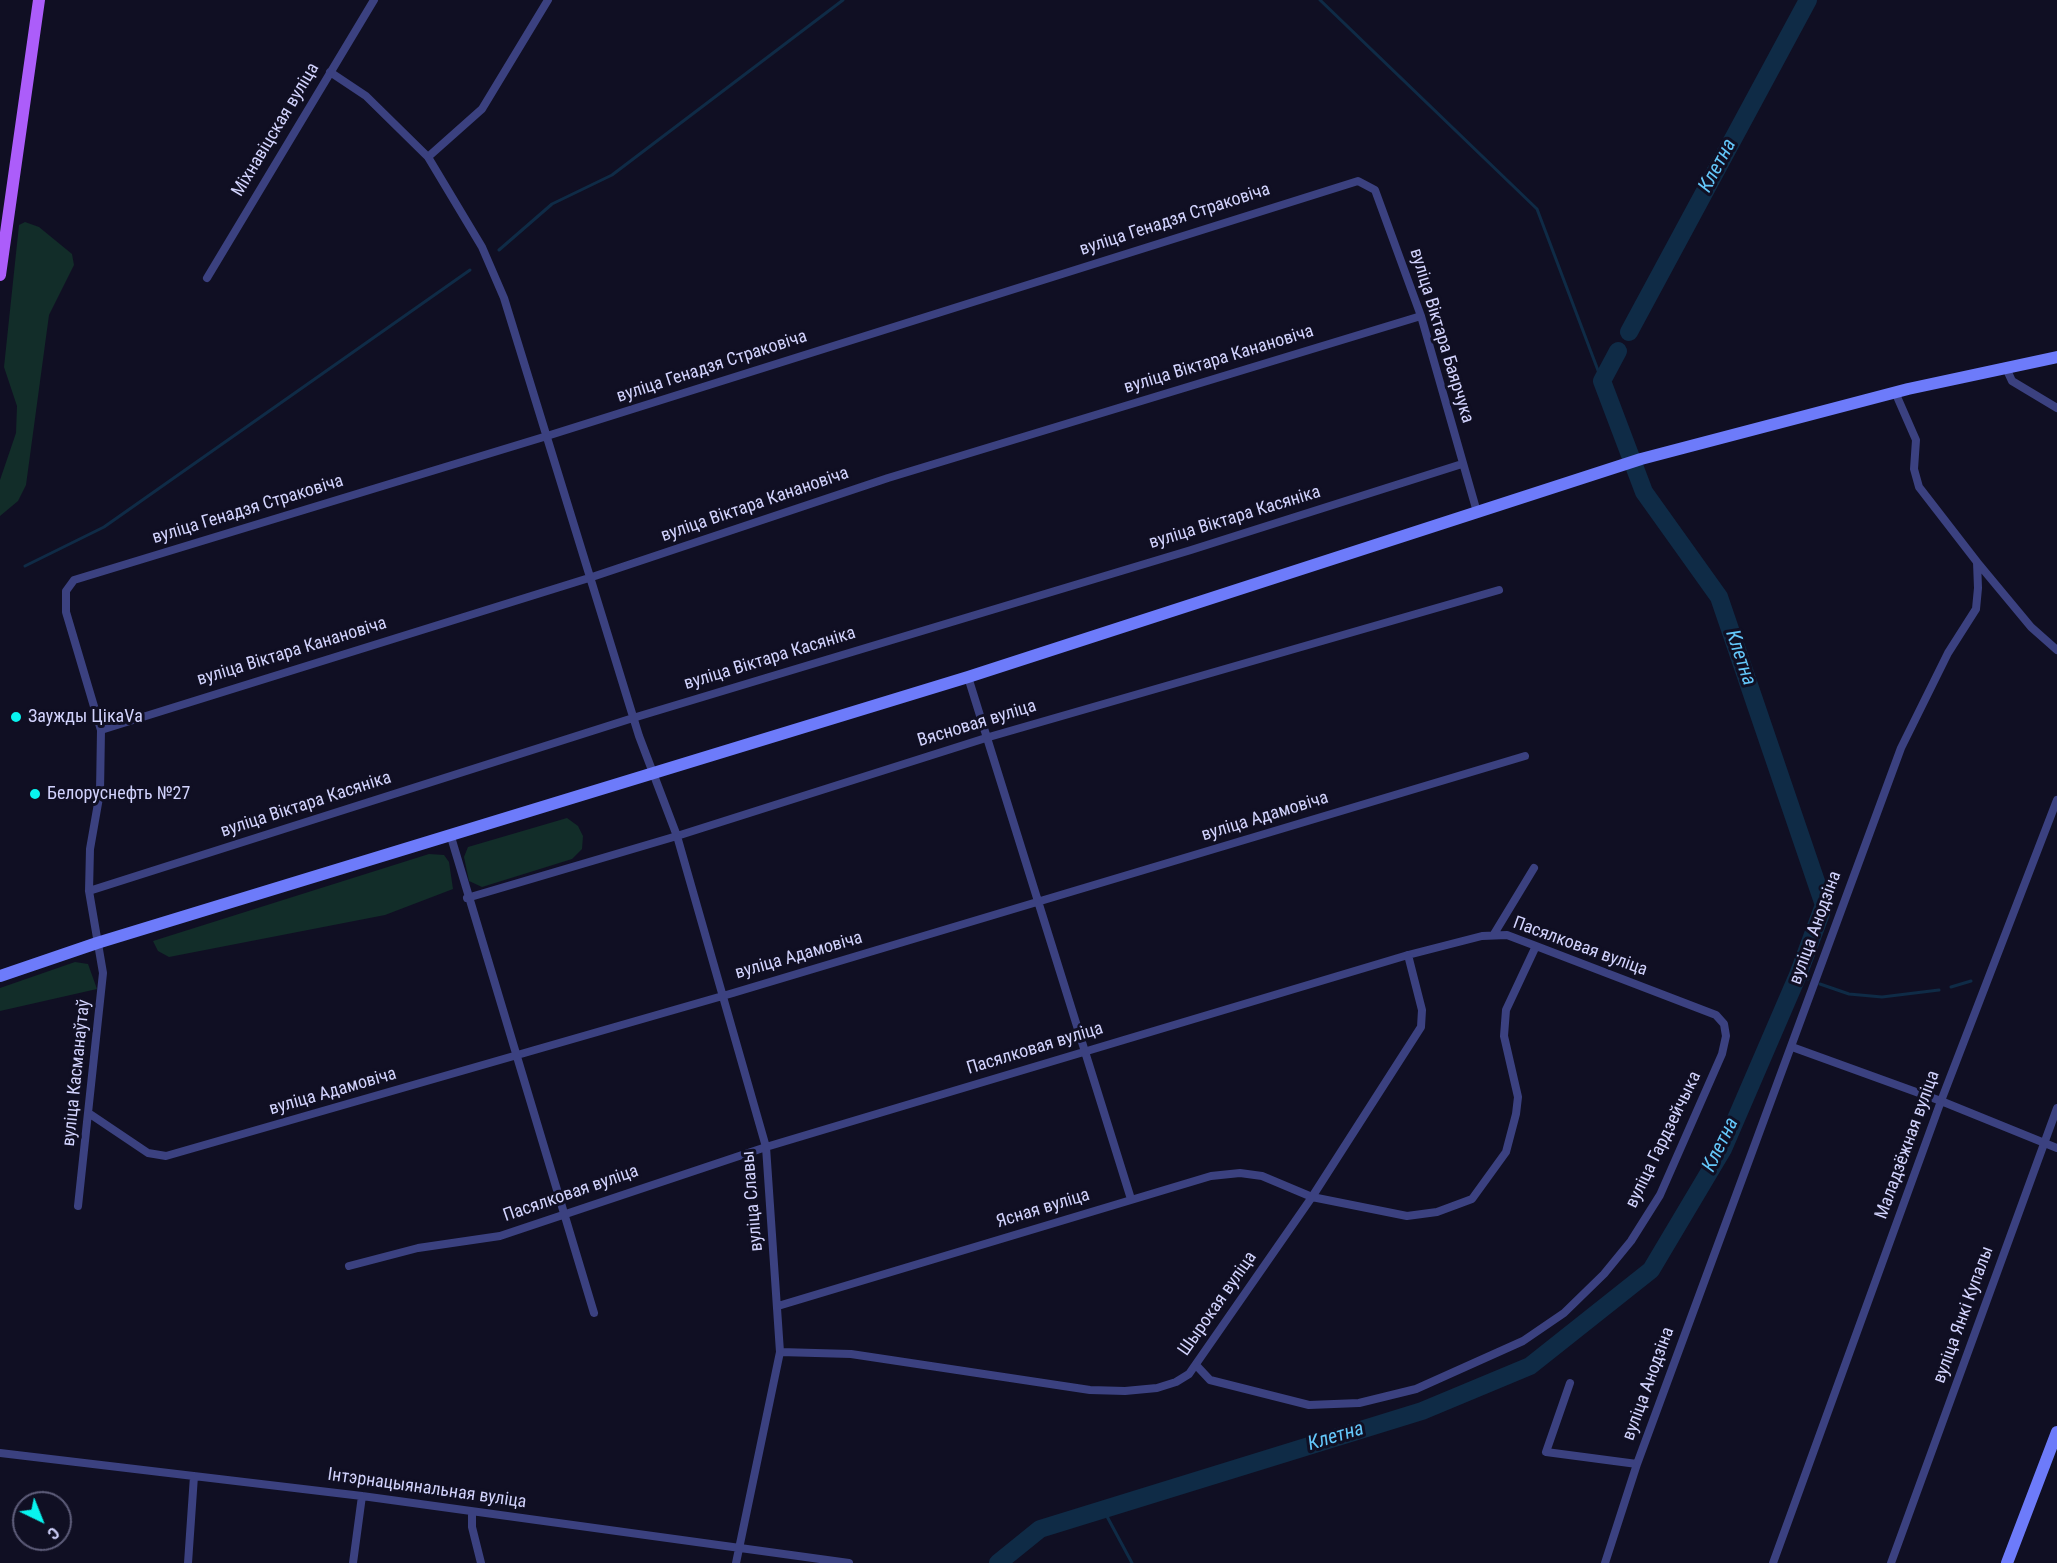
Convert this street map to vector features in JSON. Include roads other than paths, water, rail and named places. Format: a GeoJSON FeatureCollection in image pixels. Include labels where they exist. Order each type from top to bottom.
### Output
{"type":"FeatureCollection","features":[{"type":"Feature","properties":{"kind":"main road"},"geometry":{"type":"LineString","coordinates":[[0,275],[39,0]]}},
{"type":"Feature","properties":{"kind":"street","name":"Міхнавіцская вуліца"},"geometry":{"type":"LineString","coordinates":[[207,278],[374,0]]}},
{"type":"Feature","properties":{"kind":"street"},"geometry":{"type":"LineString","coordinates":[[428,157],[482,110],[548,0]]}},
{"type":"Feature","properties":{"kind":"street","name":"вуліца Славы"},"geometry":{"type":"LineString","coordinates":[[330,72],[366,96],[428,157],[482,247],[504,297],[633,718],[656,774],[677,836],[766,1147],[780,1352],[736,1563]]}},
{"type":"Feature","properties":{"kind":"street","name":"вуліца Генадзя Страковіча"},"geometry":{"type":"LineString","coordinates":[[74,580],[547,436],[1358,181]]}},
{"type":"Feature","properties":{"kind":"street","name":"вуліца Віктара Баярчука"},"geometry":{"type":"LineString","coordinates":[[1358,181],[1375,190],[1421,316],[1477,512]]}},
{"type":"Feature","properties":{"kind":"street","name":"вуліца Віктара Канановіча"},"geometry":{"type":"LineString","coordinates":[[101,730],[589,578],[888,478],[1421,316]]}},
{"type":"Feature","properties":{"kind":"street"},"geometry":{"type":"LineString","coordinates":[[0,976],[97,944],[968,677],[1617,466],[1895,392],[2057,357]]}},
{"type":"Feature","properties":{"kind":"street"},"geometry":{"type":"LineString","coordinates":[[2006,368],[2012,381],[2057,408]]}},
{"type":"Feature","properties":{"kind":"street"},"geometry":{"type":"LineString","coordinates":[[1895,392],[1916,440],[1914,469],[1919,487],[2031,627],[2057,650]]}},
{"type":"Feature","properties":{"kind":"street","name":"вуліца Віктара Касяніка"},"geometry":{"type":"LineString","coordinates":[[89,891],[633,718],[1191,550],[1462,464]]}},
{"type":"Feature","properties":{"kind":"street","name":"вуліца Анодзіна"},"geometry":{"type":"LineString","coordinates":[[1605,1563],[1636,1464],[1901,748],[1948,653],[1976,609],[1977,562]]}},
{"type":"Feature","properties":{"kind":"street","name":"вуліца Касманаўтаў"},"geometry":{"type":"LineString","coordinates":[[74,580],[66,591],[66,612],[101,730],[100,792],[90,849],[89,891],[103,973],[90,1114],[78,1206]]}},
{"type":"Feature","properties":{"kind":"street","name":"Вясновая вуліца"},"geometry":{"type":"LineString","coordinates":[[468,898],[677,836],[988,737],[1499,590]]}},
{"type":"Feature","properties":{"kind":"street"},"geometry":{"type":"LineString","coordinates":[[968,677],[1087,1051],[1131,1199]]}},
{"type":"Feature","properties":{"kind":"street","name":"вуліца Адамовіча"},"geometry":{"type":"LineString","coordinates":[[90,1114],[148,1153],[166,1156],[1040,903],[1525,756]]}},
{"type":"Feature","properties":{"kind":"street","name":"Маладзёжная вуліца"},"geometry":{"type":"LineString","coordinates":[[1773,1563],[1941,1101],[2057,800]]}},
{"type":"Feature","properties":{"kind":"street"},"geometry":{"type":"LineString","coordinates":[[451,837],[562,1213],[594,1313]]}},
{"type":"Feature","properties":{"kind":"street"},"geometry":{"type":"LineString","coordinates":[[1494,934],[1534,868]]}},
{"type":"Feature","properties":{"kind":"street","name":"Пасялковая вуліца"},"geometry":{"type":"LineString","coordinates":[[349,1266],[418,1248],[500,1236],[562,1213],[766,1147],[1408,955],[1494,934],[1507,935],[1716,1015],[1724,1024]]}},
{"type":"Feature","properties":{"kind":"street"},"geometry":{"type":"LineString","coordinates":[[1315,1198],[1407,1216],[1437,1212],[1472,1199],[1506,1152],[1516,1114],[1518,1096],[1504,1036],[1506,1010],[1536,946]]}},
{"type":"Feature","properties":{"kind":"street","name":"Шырокая вуліца"},"geometry":{"type":"LineString","coordinates":[[780,1352],[851,1354],[1090,1390],[1125,1391],[1157,1388],[1176,1382],[1196,1365],[1315,1198],[1421,1027],[1422,1010],[1408,955]]}},
{"type":"Feature","properties":{"kind":"street","name":"вуліца Гардзейчыка"},"geometry":{"type":"LineString","coordinates":[[1196,1365],[1209,1380],[1309,1405],[1359,1403],[1416,1389],[1523,1341],[1564,1313],[1604,1274],[1631,1241],[1660,1195],[1722,1054],[1726,1036],[1724,1024]]}},
{"type":"Feature","properties":{"kind":"street"},"geometry":{"type":"LineString","coordinates":[[1792,1047],[1941,1101],[2057,1148]]}},
{"type":"Feature","properties":{"kind":"street","name":"вуліца Янкі Купалы"},"geometry":{"type":"LineString","coordinates":[[1891,1563],[2057,1108]]}},
{"type":"Feature","properties":{"kind":"street","name":"Ясная вуліца"},"geometry":{"type":"LineString","coordinates":[[778,1306],[1211,1176],[1240,1173],[1262,1176],[1315,1198]]}},
{"type":"Feature","properties":{"kind":"street"},"geometry":{"type":"LineString","coordinates":[[1570,1383],[1546,1452],[1636,1464]]}},
{"type":"Feature","properties":{"kind":"street"},"geometry":{"type":"LineString","coordinates":[[2007,1563],[2051,1464],[2057,1432]]}},
{"type":"Feature","properties":{"kind":"street","name":"Інтэрнацыянальная вуліца"},"geometry":{"type":"LineString","coordinates":[[0,1453],[362,1496],[472,1513],[849,1563]]}},
{"type":"Feature","properties":{"kind":"street"},"geometry":{"type":"LineString","coordinates":[[188,1563],[194,1476]]}},
{"type":"Feature","properties":{"kind":"street"},"geometry":{"type":"LineString","coordinates":[[353,1563],[362,1496]]}},
{"type":"Feature","properties":{"kind":"street"},"geometry":{"type":"LineString","coordinates":[[472,1513],[471,1527],[481,1563]]}},
{"type":"Feature","properties":{"kind":"waterway"},"geometry":{"type":"LineString","coordinates":[[499,250],[552,204],[612,175],[843,0]]}},
{"type":"Feature","properties":{"kind":"waterway"},"geometry":{"type":"LineString","coordinates":[[1320,0],[1537,209],[1602,381]]}},
{"type":"Feature","properties":{"kind":"waterway","name":"Клетна"},"geometry":{"type":"LineString","coordinates":[[1629,332],[1808,0]]}},
{"type":"Feature","properties":{"kind":"waterway"},"geometry":{"type":"LineString","coordinates":[[25,566],[104,527],[470,270]]}},
{"type":"Feature","properties":{"kind":"waterway","name":"Клетна"},"geometry":{"type":"LineString","coordinates":[[998,1563],[1040,1529],[1422,1411],[1530,1366],[1651,1270],[1723,1149],[1798,975],[1824,905],[1719,597],[1644,492],[1602,381],[1618,351]]}},
{"type":"Feature","properties":{"kind":"waterway"},"geometry":{"type":"LineString","coordinates":[[1798,975],[1808,979]]}},
{"type":"Feature","properties":{"kind":"waterway"},"geometry":{"type":"LineString","coordinates":[[1951,987],[1971,981]]}},
{"type":"Feature","properties":{"kind":"waterway"},"geometry":{"type":"LineString","coordinates":[[1820,984],[1849,994],[1882,997],[1939,990]]}},
{"type":"Feature","properties":{"kind":"waterway"},"geometry":{"type":"LineString","coordinates":[[1103,1509],[1132,1563]]}},
{"type":"Feature","properties":{"kind":"place","name":"Заужды ЦікаVа"},"geometry":{"type":"Point","coordinates":[16,717]}},
{"type":"Feature","properties":{"kind":"place","name":"Белоруснефть №27"},"geometry":{"type":"Point","coordinates":[35,794]}}]}
